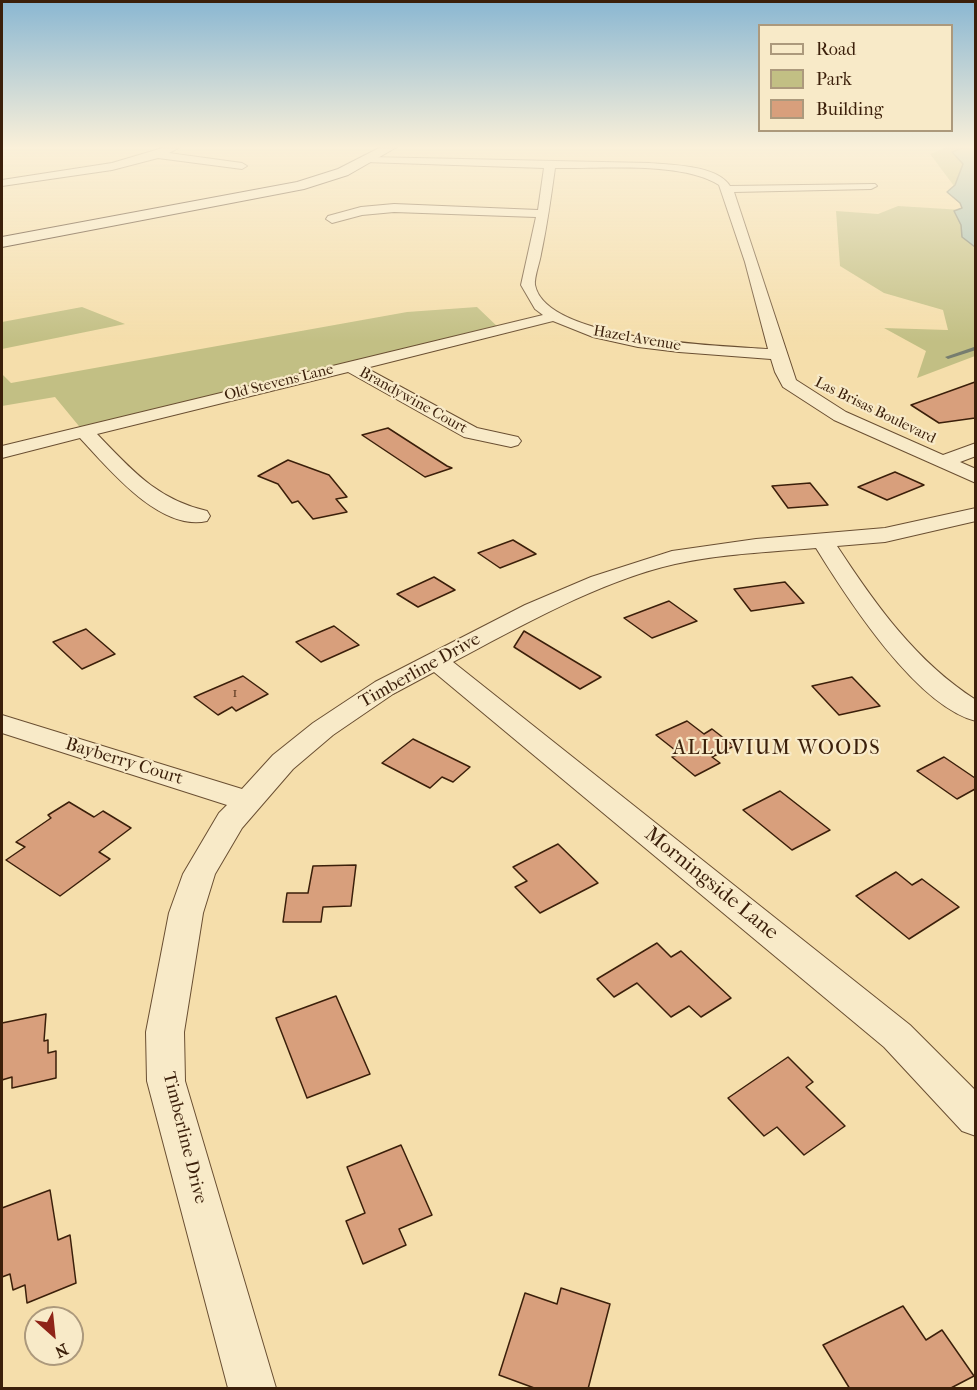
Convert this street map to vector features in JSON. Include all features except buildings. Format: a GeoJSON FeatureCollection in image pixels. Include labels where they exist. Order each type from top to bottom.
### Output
{"type":"FeatureCollection","features":[{"type":"Feature","properties":{"kind":"street"},"geometry":{"type":"LineString","coordinates":[[2,242],[162,212]]}},
{"type":"Feature","properties":{"kind":"street"},"geometry":{"type":"LineString","coordinates":[[332,219],[362,212]]}},
{"type":"Feature","properties":{"kind":"street"},"geometry":{"type":"LineString","coordinates":[[490,212],[543,214]]}},
{"type":"Feature","properties":{"kind":"street","name":"Las Brisas Boulevard"},"geometry":{"type":"LineString","coordinates":[[735,212],[789,383],[811,400],[840,416],[975,477]]}},
{"type":"Feature","properties":{"kind":"street","name":"Hazel Avenue"},"geometry":{"type":"LineString","coordinates":[[543,214],[528,285],[529,293],[556,316],[586,331],[627,341],[661,346],[778,354]]}},
{"type":"Feature","properties":{"kind":"street","name":"Old Stevens Lane"},"geometry":{"type":"LineString","coordinates":[[2,452],[556,316]]}},
{"type":"Feature","properties":{"kind":"street","name":"Brandywine Court"},"geometry":{"type":"LineString","coordinates":[[350,366],[471,433],[511,441]]}},
{"type":"Feature","properties":{"kind":"street"},"geometry":{"type":"LineString","coordinates":[[84,431],[151,498],[170,509],[199,516]]}},
{"type":"Feature","properties":{"kind":"street"},"geometry":{"type":"LineString","coordinates":[[943,462],[975,449]]}},
{"type":"Feature","properties":{"kind":"street","name":"Timberline Drive"},"geometry":{"type":"LineString","coordinates":[[252,1389],[166,1081],[165,1032],[186,914],[199,874],[230,821],[283,762],[324,729],[384,688],[534,610],[599,582],[672,558],[756,546],[885,535],[975,514]]}},
{"type":"Feature","properties":{"kind":"street"},"geometry":{"type":"LineString","coordinates":[[822,540],[868,611],[907,658],[938,687],[975,713]]}},
{"type":"Feature","properties":{"kind":"street","name":"Morningside Lane"},"geometry":{"type":"LineString","coordinates":[[436,661],[897,1036],[975,1118]]}},
{"type":"Feature","properties":{"kind":"street","name":"Bayberry Court"},"geometry":{"type":"LineString","coordinates":[[2,724],[247,801]]}},
{"type":"Feature","properties":{"kind":"green space"},"geometry":{"type":"Polygon","coordinates":[[[836,212],[878,214],[883,212],[964,212],[975,243],[975,356],[917,378],[926,351],[884,328],[948,330],[943,310],[884,293],[840,266],[836,212]]]}},
{"type":"Feature","properties":{"kind":"green space"},"geometry":{"type":"Polygon","coordinates":[[[82,307],[125,324],[2,349],[2,322],[82,307]]]}},
{"type":"Feature","properties":{"kind":"green space"},"geometry":{"type":"Polygon","coordinates":[[[477,307],[499,328],[83,431],[55,397],[2,406],[2,374],[11,383],[407,312],[477,307]]]}},
{"type":"Feature","properties":{"kind":"water"},"geometry":{"type":"Polygon","coordinates":[[[954,212],[975,212],[975,247],[962,237],[961,225],[954,212]]]}},
{"type":"Feature","properties":{"kind":"waterway"},"geometry":{"type":"LineString","coordinates":[[948,357],[976,348]]}},
{"type":"Feature","properties":{"kind":"district","name":"ALLUVIUM WOODS"},"geometry":{"type":"Point","coordinates":[777,749]}}]}
